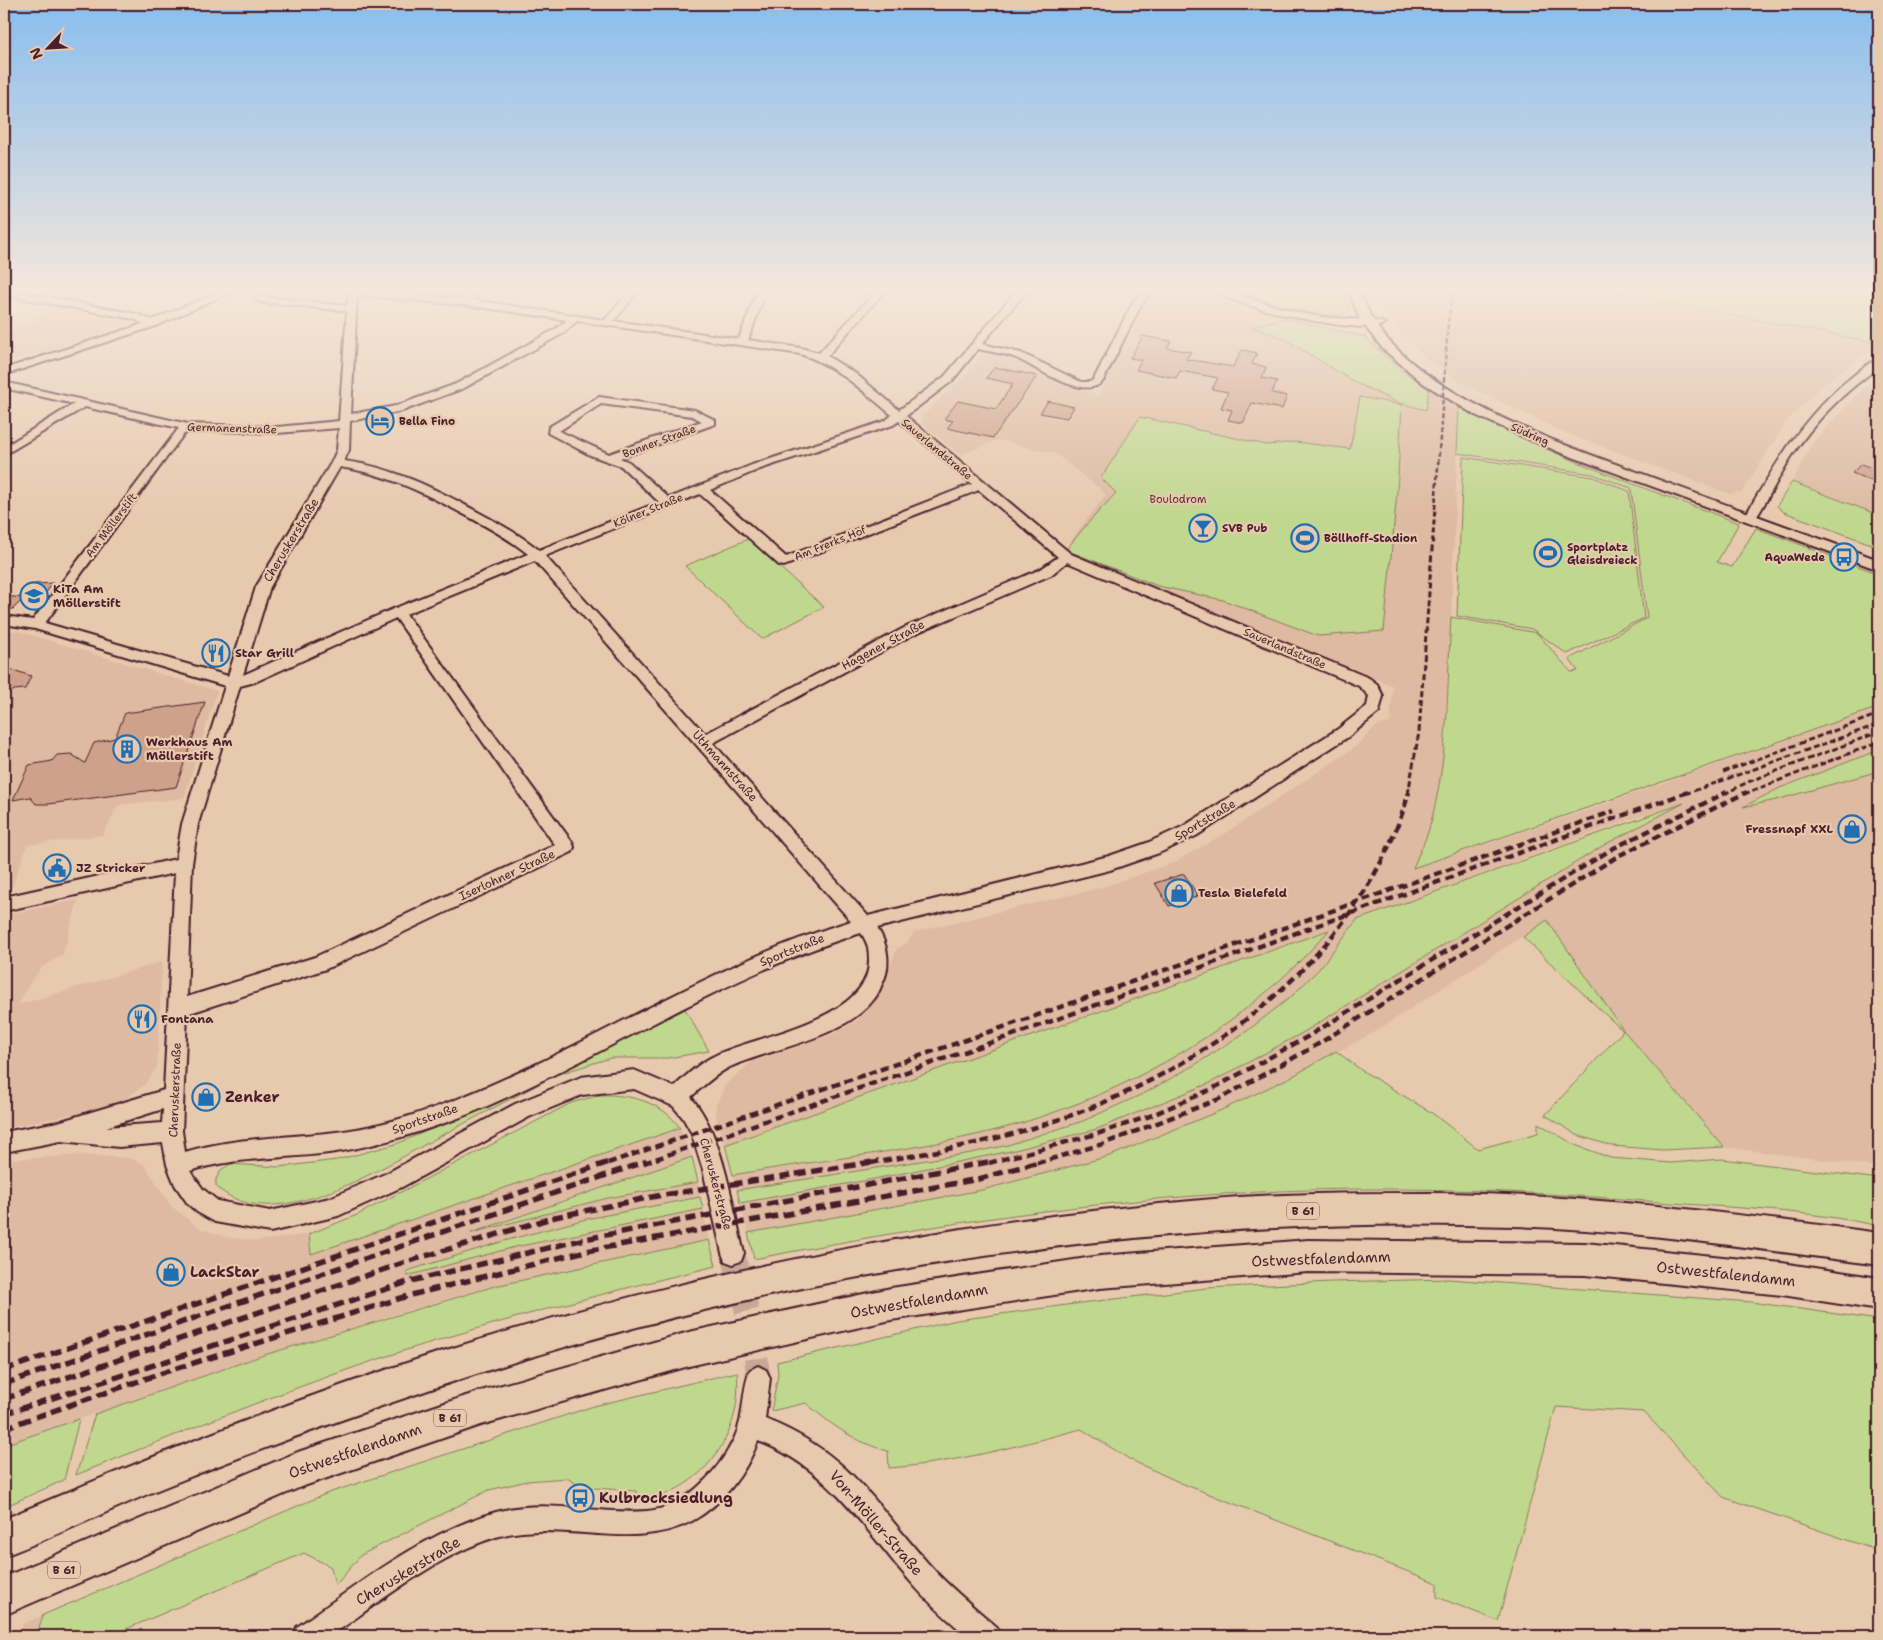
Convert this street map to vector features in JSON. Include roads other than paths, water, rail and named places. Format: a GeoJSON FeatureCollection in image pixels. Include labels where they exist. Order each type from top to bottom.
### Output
{"type":"FeatureCollection","features":[{"type":"Feature","properties":{"kind":"highway","name":"B 61"},"geometry":{"type":"LineString","coordinates":[[4,1538],[128,1484],[304,1416],[590,1323],[793,1274],[995,1238],[1206,1215],[1312,1210],[1469,1209],[1631,1217],[1879,1249]]}},
{"type":"Feature","properties":{"kind":"highway","name":"Ostwestfalendamm"},"geometry":{"type":"LineString","coordinates":[[4,1596],[298,1470],[481,1408],[688,1349],[890,1304],[1100,1272],[1308,1256],[1586,1258],[1782,1279],[1879,1294]]}},
{"type":"Feature","properties":{"kind":"main road","name":"Südring"},"geometry":{"type":"LineString","coordinates":[[1409,366],[1453,396],[1500,421],[1574,453],[1753,514],[1879,554]]}},
{"type":"Feature","properties":{"kind":"main road","name":"Südring"},"geometry":{"type":"LineString","coordinates":[[1753,514],[1879,565]]}},
{"type":"Feature","properties":{"kind":"street"},"geometry":{"type":"LineString","coordinates":[[4,372],[25,366]]}},
{"type":"Feature","properties":{"kind":"street","name":"Cheruskerstraße"},"geometry":{"type":"LineString","coordinates":[[348,366],[344,444],[337,463],[262,586],[190,824],[184,864],[172,1131],[177,1165],[187,1188],[204,1206],[230,1218],[258,1222],[296,1219],[334,1208],[373,1190],[544,1100],[577,1086],[604,1079],[633,1078],[657,1085],[678,1096],[688,1106],[704,1137],[733,1253]]}},
{"type":"Feature","properties":{"kind":"street","name":"Germanenstraße"},"geometry":{"type":"LineString","coordinates":[[4,385],[188,427],[262,430],[345,421],[398,409],[468,382],[498,366]]}},
{"type":"Feature","properties":{"kind":"street","name":"Sauerlandstraße"},"geometry":{"type":"LineString","coordinates":[[834,366],[852,376],[1066,557],[1364,682],[1372,688]]}},
{"type":"Feature","properties":{"kind":"street","name":"Kölner Straße"},"geometry":{"type":"LineString","coordinates":[[234,682],[250,678],[398,612],[536,555],[756,467],[871,430],[898,416],[948,379],[960,366]]}},
{"type":"Feature","properties":{"kind":"street"},"geometry":{"type":"LineString","coordinates":[[1039,366],[1079,385],[1092,385],[1098,381],[1106,366]]}},
{"type":"Feature","properties":{"kind":"street"},"geometry":{"type":"LineString","coordinates":[[1753,514],[1788,452],[1806,429],[1844,390],[1875,366]]}},
{"type":"Feature","properties":{"kind":"street","name":"Bonner Straße"},"geometry":{"type":"LineString","coordinates":[[610,458],[711,422],[695,413],[600,400],[553,429],[554,433],[594,452],[625,464],[667,503]]}},
{"type":"Feature","properties":{"kind":"street"},"geometry":{"type":"LineString","coordinates":[[4,452],[82,404]]}},
{"type":"Feature","properties":{"kind":"street","name":"Am Möllerstift"},"geometry":{"type":"LineString","coordinates":[[36,625],[179,433],[188,427]]}},
{"type":"Feature","properties":{"kind":"street","name":"Uthmannstraße"},"geometry":{"type":"LineString","coordinates":[[337,463],[357,466],[423,487],[518,539],[536,555],[865,924],[877,945],[880,964],[866,994],[855,1006],[824,1026],[722,1062],[704,1073],[678,1096]]}},
{"type":"Feature","properties":{"kind":"street","name":"Am Frerks Hof"},"geometry":{"type":"LineString","coordinates":[[702,489],[784,562],[830,542],[980,485]]}},
{"type":"Feature","properties":{"kind":"street","name":"Hagener Straße"},"geometry":{"type":"LineString","coordinates":[[703,742],[909,631],[1046,572],[1066,557]]}},
{"type":"Feature","properties":{"kind":"street","name":"Iserlohner Straße"},"geometry":{"type":"LineString","coordinates":[[179,1008],[320,963],[566,847],[398,612]]}},
{"type":"Feature","properties":{"kind":"street"},"geometry":{"type":"LineString","coordinates":[[4,620],[36,625],[234,682]]}},
{"type":"Feature","properties":{"kind":"street","name":"Sportstraße"},"geometry":{"type":"LineString","coordinates":[[177,1165],[216,1153],[329,1143],[385,1133],[456,1109],[517,1083],[724,979],[810,941],[865,924],[1110,863],[1176,838],[1190,831],[1343,733],[1374,708],[1376,696],[1372,688]]}},
{"type":"Feature","properties":{"kind":"street"},"geometry":{"type":"LineString","coordinates":[[4,904],[184,864]]}},
{"type":"Feature","properties":{"kind":"street"},"geometry":{"type":"LineString","coordinates":[[4,1142],[58,1132],[174,1096]]}},
{"type":"Feature","properties":{"kind":"street"},"geometry":{"type":"LineString","coordinates":[[58,1132],[106,1137],[147,1137],[172,1131]]}},
{"type":"Feature","properties":{"kind":"street","name":"Cheruskerstraße"},"geometry":{"type":"LineString","coordinates":[[306,1636],[429,1555],[467,1536],[496,1525],[526,1518],[650,1522],[687,1510],[715,1490],[740,1454],[752,1426],[758,1378]]}},
{"type":"Feature","properties":{"kind":"street","name":"Von-Möller-Straße"},"geometry":{"type":"LineString","coordinates":[[752,1426],[791,1442],[823,1463],[853,1493],[919,1572],[958,1612],[988,1636]]}},
{"type":"Feature","properties":{"kind":"tunnel"},"geometry":{"type":"LineString","coordinates":[[733,1253],[755,1344],[758,1378]]}},
{"type":"Feature","properties":{"kind":"railway"},"geometry":{"type":"LineString","coordinates":[[1435,509],[1445,366]]}},
{"type":"Feature","properties":{"kind":"railway"},"geometry":{"type":"LineString","coordinates":[[1408,794],[1419,732],[1435,508]]}},
{"type":"Feature","properties":{"kind":"railway"},"geometry":{"type":"LineString","coordinates":[[1723,772],[1879,714]]}},
{"type":"Feature","properties":{"kind":"railway"},"geometry":{"type":"LineString","coordinates":[[1685,794],[1879,724]]}},
{"type":"Feature","properties":{"kind":"railway"},"geometry":{"type":"LineString","coordinates":[[1724,794],[1748,782],[1879,732]]}},
{"type":"Feature","properties":{"kind":"railway"},"geometry":{"type":"LineString","coordinates":[[1744,794],[1879,742]]}},
{"type":"Feature","properties":{"kind":"railway"},"geometry":{"type":"LineString","coordinates":[[1357,902],[1385,854],[1409,792]]}},
{"type":"Feature","properties":{"kind":"railway"},"geometry":{"type":"LineString","coordinates":[[1349,914],[1688,792]]}},
{"type":"Feature","properties":{"kind":"railway"},"geometry":{"type":"LineString","coordinates":[[989,1163],[1100,1133],[1150,1116],[1212,1089],[1307,1037],[1612,849],[1727,792]]}},
{"type":"Feature","properties":{"kind":"railway"},"geometry":{"type":"LineString","coordinates":[[1037,1163],[1103,1144],[1219,1099],[1315,1046],[1618,856],[1747,792]]}},
{"type":"Feature","properties":{"kind":"railway"},"geometry":{"type":"LineString","coordinates":[[1357,902],[1614,811]]}},
{"type":"Feature","properties":{"kind":"railway"},"geometry":{"type":"LineString","coordinates":[[608,1163],[1021,1021],[1357,902]]}},
{"type":"Feature","properties":{"kind":"railway"},"geometry":{"type":"LineString","coordinates":[[1349,914],[1357,902]]}},
{"type":"Feature","properties":{"kind":"railway"},"geometry":{"type":"LineString","coordinates":[[644,1163],[1027,1030],[1349,914]]}},
{"type":"Feature","properties":{"kind":"railway"},"geometry":{"type":"LineString","coordinates":[[871,1163],[929,1153],[1026,1130],[1088,1109],[1149,1081],[1207,1047],[1261,1008],[1310,962],[1349,914]]}},
{"type":"Feature","properties":{"kind":"railway"},"geometry":{"type":"LineString","coordinates":[[4,1370],[612,1161]]}},
{"type":"Feature","properties":{"kind":"railway"},"geometry":{"type":"LineString","coordinates":[[4,1384],[647,1161]]}},
{"type":"Feature","properties":{"kind":"railway"},"geometry":{"type":"LineString","coordinates":[[4,1399],[406,1262],[555,1217],[657,1196],[879,1161]]}},
{"type":"Feature","properties":{"kind":"railway"},"geometry":{"type":"LineString","coordinates":[[4,1414],[411,1281],[585,1239],[993,1161]]}},
{"type":"Feature","properties":{"kind":"railway"},"geometry":{"type":"LineString","coordinates":[[4,1428],[165,1372],[411,1295],[586,1251],[979,1179],[1042,1161]]}},
{"type":"Feature","properties":{"kind":"place","name":"Bella Fino"},"geometry":{"type":"Point","coordinates":[380,421]}},
{"type":"Feature","properties":{"kind":"place","name":"SVB Pub"},"geometry":{"type":"Point","coordinates":[1203,528]}},
{"type":"Feature","properties":{"kind":"place","name":"Böllhoff-Stadion"},"geometry":{"type":"Point","coordinates":[1305,538]}},
{"type":"Feature","properties":{"kind":"place","name":"Sportplatz Gleisdreieck"},"geometry":{"type":"Point","coordinates":[1548,553]}},
{"type":"Feature","properties":{"kind":"place","name":"AquaWede"},"geometry":{"type":"Point","coordinates":[1844,557]}},
{"type":"Feature","properties":{"kind":"place","name":"KiTa Am Möllerstift"},"geometry":{"type":"Point","coordinates":[34,596]}},
{"type":"Feature","properties":{"kind":"place","name":"Star Grill"},"geometry":{"type":"Point","coordinates":[216,653]}},
{"type":"Feature","properties":{"kind":"place","name":"Werkhaus Am Möllerstift"},"geometry":{"type":"Point","coordinates":[127,749]}},
{"type":"Feature","properties":{"kind":"place","name":"Fressnapf XXL"},"geometry":{"type":"Point","coordinates":[1852,829]}},
{"type":"Feature","properties":{"kind":"place","name":"JZ Stricker"},"geometry":{"type":"Point","coordinates":[57,868]}},
{"type":"Feature","properties":{"kind":"place","name":"Tesla Bielefeld"},"geometry":{"type":"Point","coordinates":[1179,893]}},
{"type":"Feature","properties":{"kind":"place","name":"Fontana"},"geometry":{"type":"Point","coordinates":[142,1019]}},
{"type":"Feature","properties":{"kind":"place","name":"Zenker"},"geometry":{"type":"Point","coordinates":[206,1097]}},
{"type":"Feature","properties":{"kind":"place","name":"LackStar"},"geometry":{"type":"Point","coordinates":[171,1272]}},
{"type":"Feature","properties":{"kind":"place","name":"Kulbrocksiedlung"},"geometry":{"type":"Point","coordinates":[580,1498]}},
{"type":"Feature","properties":{"kind":"park label","name":"Boulodrom"},"geometry":{"type":"Point","coordinates":[1178,499]}}]}
